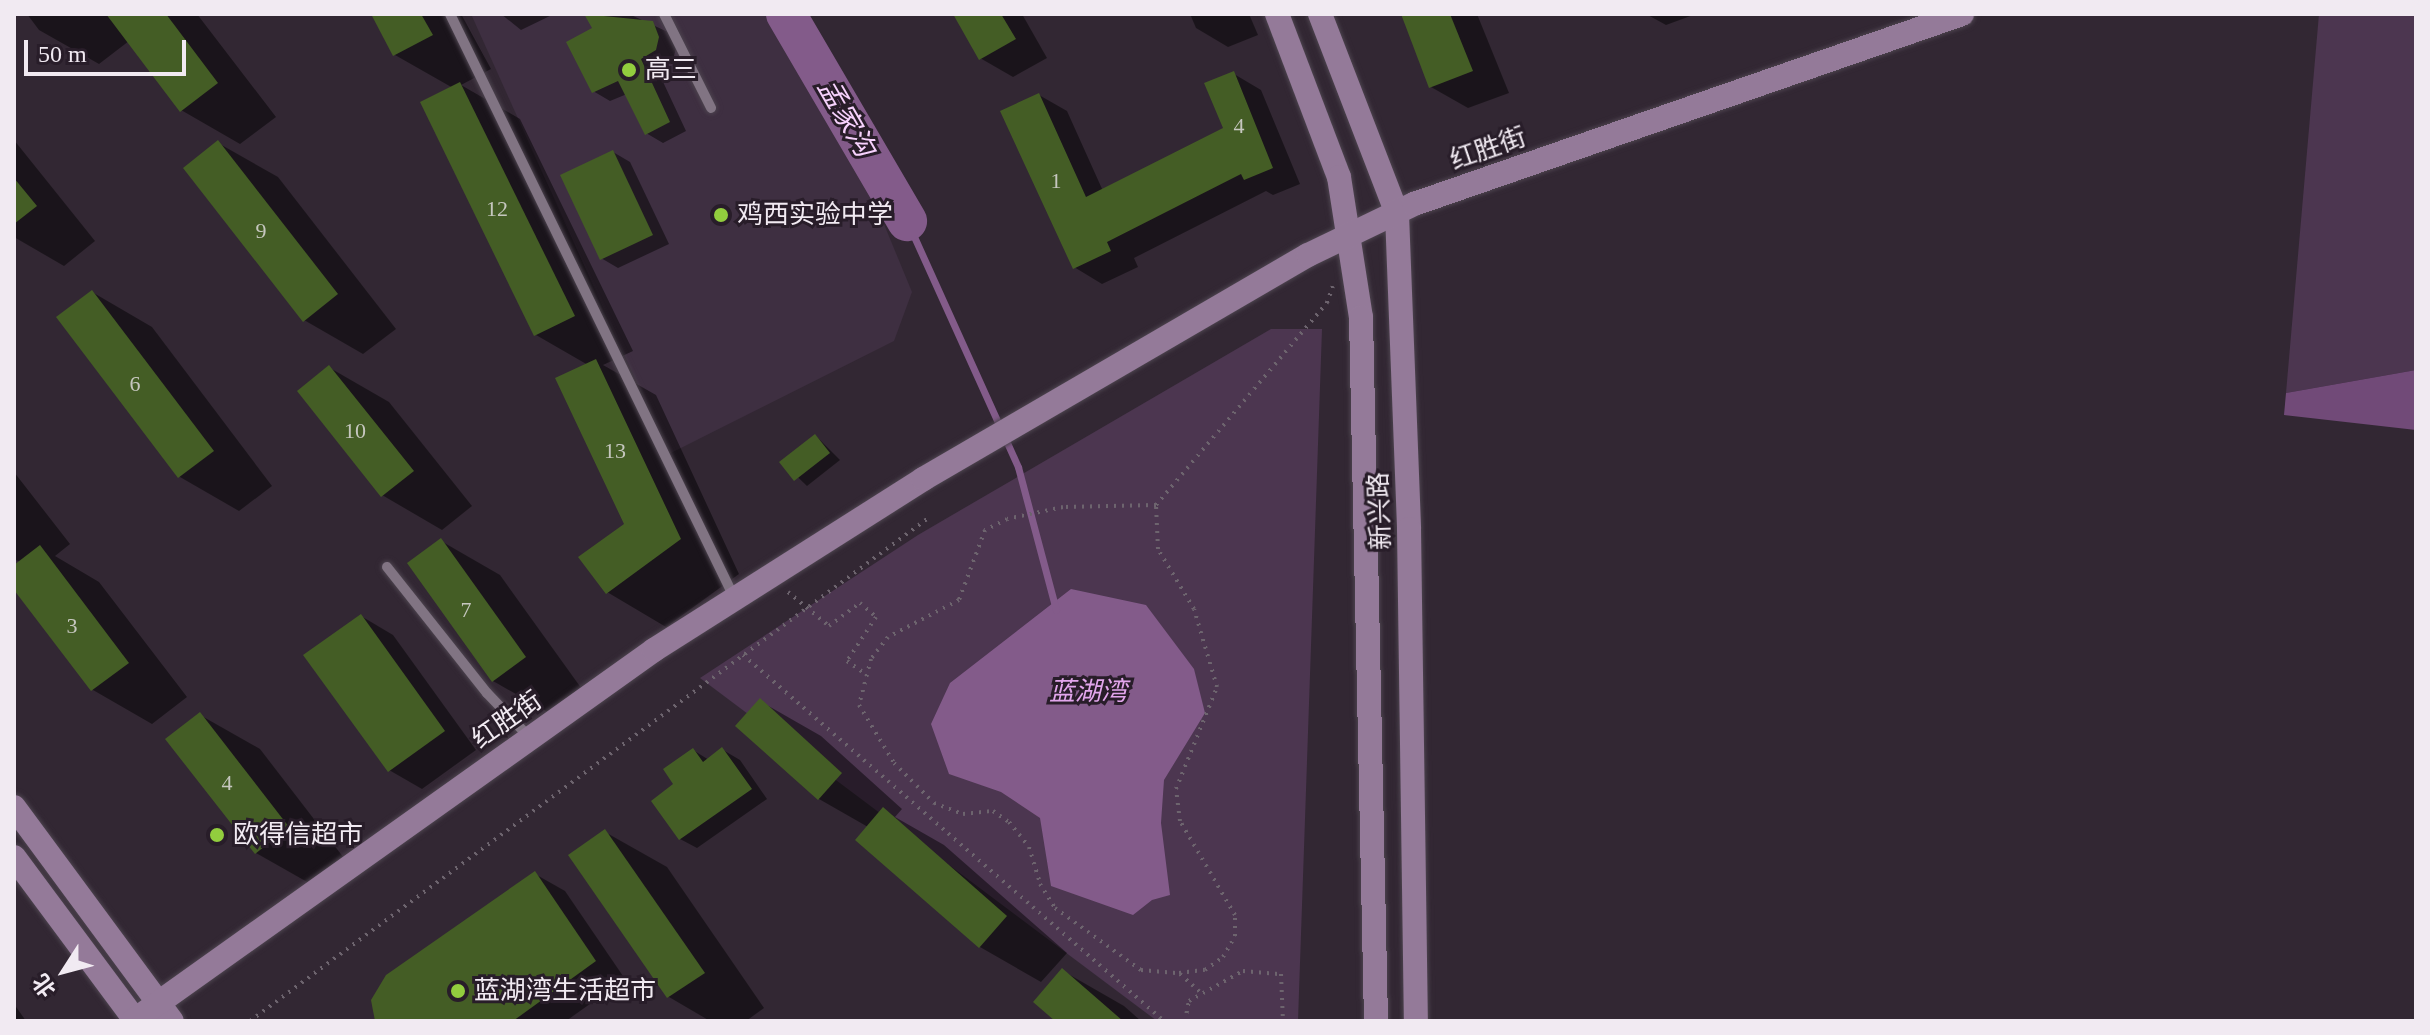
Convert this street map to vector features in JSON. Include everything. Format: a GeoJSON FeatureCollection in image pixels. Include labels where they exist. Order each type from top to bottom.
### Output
{"type":"FeatureCollection","features":[{"type":"Feature","properties":{"kind":"street","name":"新兴路"},"geometry":{"type":"LineString","coordinates":[[1277,14],[1339,177],[1351,235],[1361,317],[1376,1021]]}},
{"type":"Feature","properties":{"kind":"street","name":"新兴路"},"geometry":{"type":"LineString","coordinates":[[1320,14],[1397,214],[1409,529],[1416,1021]]}},
{"type":"Feature","properties":{"kind":"street","name":"红胜街"},"geometry":{"type":"LineString","coordinates":[[134,1020],[164,1015],[530,738],[769,577],[1058,397],[1351,235],[1397,214],[1962,14]]}},
{"type":"Feature","properties":{"kind":"street"},"geometry":{"type":"LineString","coordinates":[[14,807],[164,1015]]}},
{"type":"Feature","properties":{"kind":"street"},"geometry":{"type":"LineString","coordinates":[[14,857],[134,1020]]}},
{"type":"Feature","properties":{"kind":"lane"},"geometry":{"type":"LineString","coordinates":[[450,14],[735,599]]}},
{"type":"Feature","properties":{"kind":"lane"},"geometry":{"type":"LineString","coordinates":[[664,14],[711,108]]}},
{"type":"Feature","properties":{"kind":"lane"},"geometry":{"type":"LineString","coordinates":[[387,567],[487,693],[530,738]]}},
{"type":"Feature","properties":{"kind":"path"},"geometry":{"type":"LineString","coordinates":[[1156,505],[1063,507],[1007,519],[985,530],[959,600],[888,637],[871,659],[859,705],[894,763],[934,803],[963,814],[993,811],[1029,847],[1040,884],[1055,908],[1141,970],[1179,973],[1205,970],[1223,957],[1235,936],[1235,915],[1180,821],[1176,789],[1217,687],[1194,609],[1158,549],[1156,505],[1327,303],[1337,276]]}},
{"type":"Feature","properties":{"kind":"path"},"geometry":{"type":"LineString","coordinates":[[250,1021],[927,519]]}},
{"type":"Feature","properties":{"kind":"path"},"geometry":{"type":"LineString","coordinates":[[769,577],[829,626],[860,603],[876,617],[847,661],[867,675]]}},
{"type":"Feature","properties":{"kind":"path"},"geometry":{"type":"LineString","coordinates":[[743,655],[1164,1021]]}},
{"type":"Feature","properties":{"kind":"path"},"geometry":{"type":"LineString","coordinates":[[1185,1021],[1189,1001],[1243,971],[1281,974],[1283,1021]]}},
{"type":"Feature","properties":{"kind":"path"},"geometry":{"type":"LineString","coordinates":[[1179,973],[1202,994]]}},
{"type":"Feature","properties":{"kind":"shaded area","name":"鸡西实验中学"},"geometry":{"type":"Polygon","coordinates":[[[471,14],[781,14],[848,137],[912,292],[894,341],[669,454],[471,14]]]}},
{"type":"Feature","properties":{"kind":"shaded area"},"geometry":{"type":"Polygon","coordinates":[[[2416,370],[2416,430],[2284,415],[2286,393],[2416,370]]]}},
{"type":"Feature","properties":{"kind":"shaded area","name":"蓝湖湾"},"geometry":{"type":"Polygon","coordinates":[[[1071,589],[1146,605],[1194,669],[1205,713],[1164,780],[1161,823],[1170,895],[1152,900],[1133,915],[1051,886],[1040,818],[1001,792],[949,774],[931,724],[950,683],[1071,589]]]}},
{"type":"Feature","properties":{"kind":"green space"},"geometry":{"type":"Polygon","coordinates":[[[2319,14],[2416,14],[2416,370],[2286,393],[2319,14]]]}},
{"type":"Feature","properties":{"kind":"green space","name":"蓝湖湾"},"geometry":{"type":"Polygon","coordinates":[[[1271,329],[1322,329],[1298,1021],[1157,1021],[700,678],[918,535],[1271,329]]]}},
{"type":"Feature","properties":{"kind":"building"},"geometry":{"type":"Polygon","coordinates":[[[106,14],[166,14],[218,83],[180,112],[106,14]]]}},
{"type":"Feature","properties":{"kind":"building"},"geometry":{"type":"Polygon","coordinates":[[[371,14],[421,14],[433,35],[393,56],[371,14]]]}},
{"type":"Feature","properties":{"kind":"building","name":"高三"},"geometry":{"type":"Polygon","coordinates":[[[584,14],[653,21],[659,37],[656,50],[641,59],[670,122],[645,135],[618,81],[592,93],[566,42],[592,28],[584,14]]]}},
{"type":"Feature","properties":{"kind":"building"},"geometry":{"type":"Polygon","coordinates":[[[953,14],[1001,14],[1016,39],[979,60],[953,14]]]}},
{"type":"Feature","properties":{"kind":"building"},"geometry":{"type":"Polygon","coordinates":[[[1401,14],[1450,14],[1473,71],[1429,88],[1401,14]]]}},
{"type":"Feature","properties":{"kind":"building"},"geometry":{"type":"Polygon","coordinates":[[[1234,71],[1273,168],[1244,180],[1241,174],[1107,242],[1111,251],[1073,269],[1000,111],[1039,93],[1086,197],[1223,128],[1204,83],[1234,71]]]}},
{"type":"Feature","properties":{"kind":"building"},"geometry":{"type":"Polygon","coordinates":[[[460,82],[575,316],[534,336],[420,102],[460,82]]]}},
{"type":"Feature","properties":{"kind":"building"},"geometry":{"type":"Polygon","coordinates":[[[218,140],[338,294],[303,322],[183,168],[218,140]]]}},
{"type":"Feature","properties":{"kind":"building"},"geometry":{"type":"Polygon","coordinates":[[[613,150],[653,235],[600,260],[560,175],[613,150]]]}},
{"type":"Feature","properties":{"kind":"building"},"geometry":{"type":"Polygon","coordinates":[[[14,178],[37,206],[14,224],[14,178]]]}},
{"type":"Feature","properties":{"kind":"building"},"geometry":{"type":"Polygon","coordinates":[[[92,290],[214,451],[178,478],[56,317],[92,290]]]}},
{"type":"Feature","properties":{"kind":"building"},"geometry":{"type":"Polygon","coordinates":[[[596,359],[681,539],[606,594],[578,557],[624,524],[555,378],[596,359]]]}},
{"type":"Feature","properties":{"kind":"building"},"geometry":{"type":"Polygon","coordinates":[[[329,365],[414,471],[381,497],[297,391],[329,365]]]}},
{"type":"Feature","properties":{"kind":"building"},"geometry":{"type":"Polygon","coordinates":[[[815,434],[830,453],[794,481],[779,462],[815,434]]]}},
{"type":"Feature","properties":{"kind":"building"},"geometry":{"type":"Polygon","coordinates":[[[441,538],[526,657],[492,682],[407,563],[441,538]]]}},
{"type":"Feature","properties":{"kind":"building"},"geometry":{"type":"Polygon","coordinates":[[[40,545],[129,663],[91,691],[14,590],[14,565],[40,545]]]}},
{"type":"Feature","properties":{"kind":"building"},"geometry":{"type":"Polygon","coordinates":[[[361,614],[445,731],[388,772],[303,655],[361,614]]]}},
{"type":"Feature","properties":{"kind":"building"},"geometry":{"type":"Polygon","coordinates":[[[760,698],[842,773],[818,800],[735,726],[760,698]]]}},
{"type":"Feature","properties":{"kind":"building"},"geometry":{"type":"Polygon","coordinates":[[[200,712],[289,827],[255,854],[165,739],[200,712]]]}},
{"type":"Feature","properties":{"kind":"building"},"geometry":{"type":"Polygon","coordinates":[[[722,747],[752,789],[679,840],[651,801],[673,784],[663,769],[693,748],[703,762],[722,747]]]}},
{"type":"Feature","properties":{"kind":"building"},"geometry":{"type":"Polygon","coordinates":[[[883,807],[1007,916],[979,948],[855,840],[883,807]]]}},
{"type":"Feature","properties":{"kind":"building"},"geometry":{"type":"Polygon","coordinates":[[[605,829],[705,973],[667,998],[568,855],[605,829]]]}},
{"type":"Feature","properties":{"kind":"building"},"geometry":{"type":"Polygon","coordinates":[[[535,871],[596,961],[513,1021],[375,1021],[371,1000],[386,975],[535,871]]]}},
{"type":"Feature","properties":{"kind":"building"},"geometry":{"type":"Polygon","coordinates":[[[1062,968],[1123,1021],[1055,1021],[1033,1002],[1062,968]]]}},
{"type":"Feature","properties":{"kind":"waterway","name":"孟家沟"},"geometry":{"type":"LineString","coordinates":[[786,14],[907,221]]}},
{"type":"Feature","properties":{"kind":"waterway"},"geometry":{"type":"LineString","coordinates":[[907,221],[1018,467],[1056,610]]}},
{"type":"Feature","properties":{"kind":"place","name":"高三"},"geometry":{"type":"Point","coordinates":[629,70]}},
{"type":"Feature","properties":{"kind":"place","name":"鸡西实验中学"},"geometry":{"type":"Point","coordinates":[721,215]}},
{"type":"Feature","properties":{"kind":"place","name":"欧得信超市"},"geometry":{"type":"Point","coordinates":[217,835]}},
{"type":"Feature","properties":{"kind":"place","name":"蓝湖湾生活超市"},"geometry":{"type":"Point","coordinates":[458,991]}}]}
